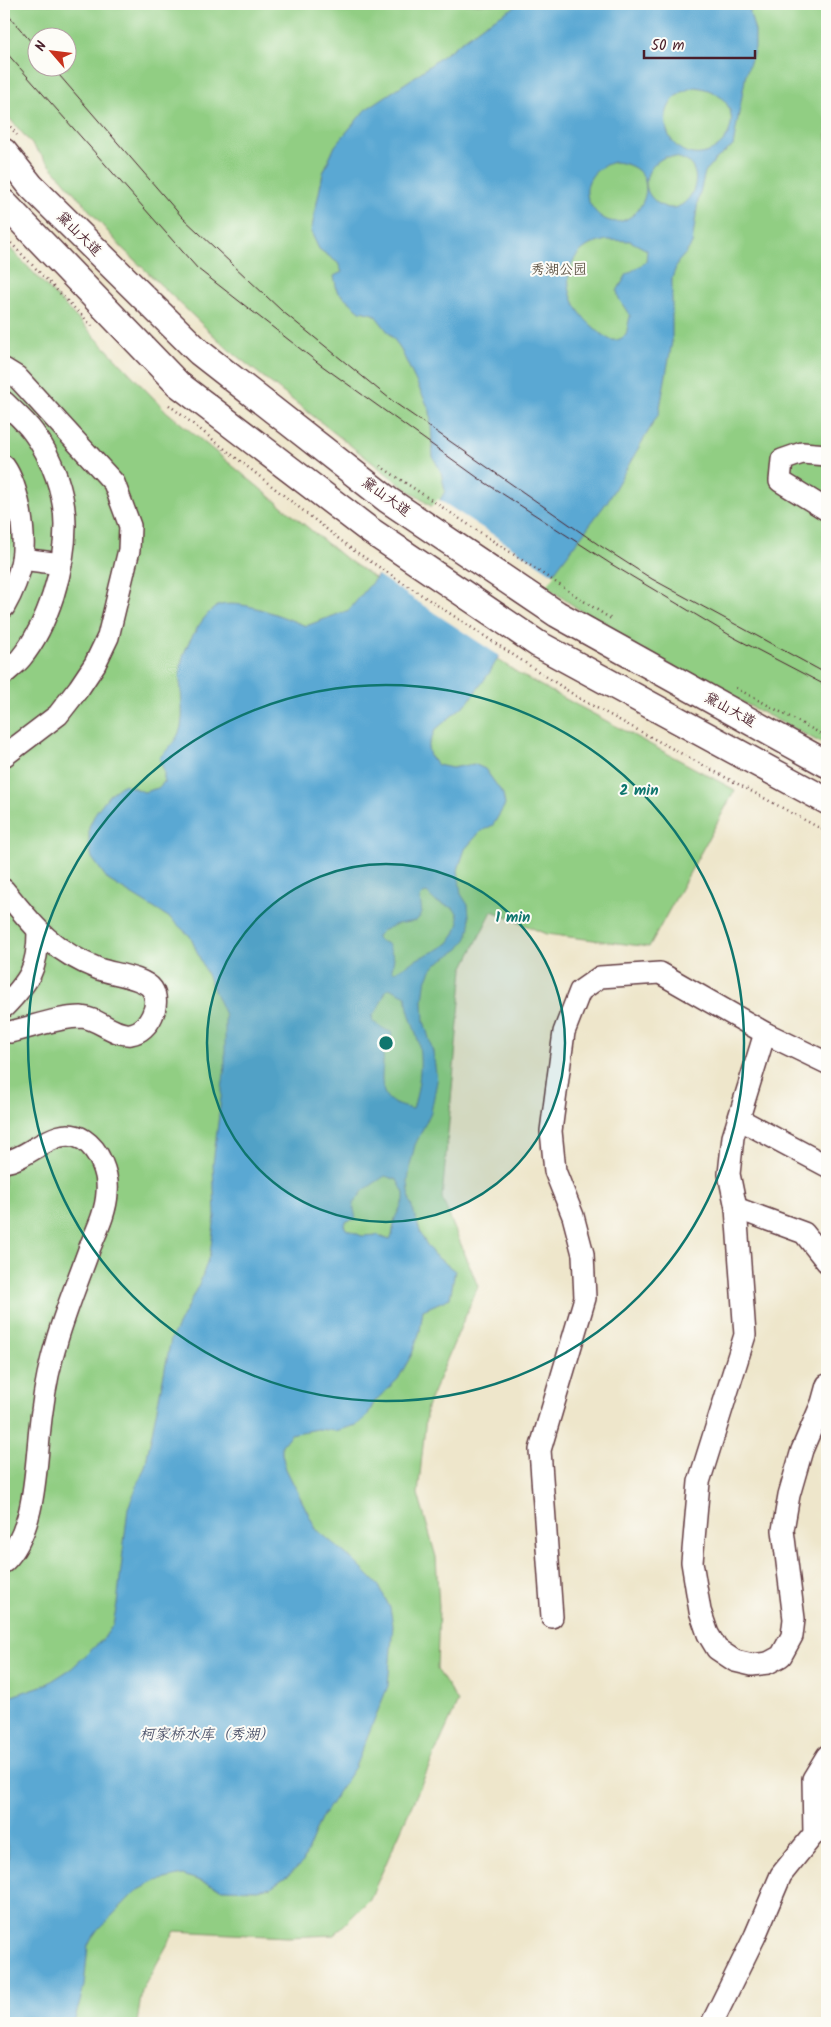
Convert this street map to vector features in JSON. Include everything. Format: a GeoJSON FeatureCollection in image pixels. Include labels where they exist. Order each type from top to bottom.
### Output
{"type":"FeatureCollection","features":[{"type":"Feature","properties":{"kind":"main road","name":"黛山大道"},"geometry":{"type":"LineString","coordinates":[[13,147],[31,186],[198,352],[395,490],[557,614],[827,764]]}},
{"type":"Feature","properties":{"kind":"main road"},"geometry":{"type":"LineString","coordinates":[[4,203],[178,384],[532,654],[827,801]]}},
{"type":"Feature","properties":{"kind":"street"},"geometry":{"type":"LineString","coordinates":[[4,369],[17,377],[114,483],[130,526],[129,550],[108,637],[95,664],[58,715],[4,756]]}},
{"type":"Feature","properties":{"kind":"street"},"geometry":{"type":"LineString","coordinates":[[4,402],[33,432],[47,457],[60,486],[65,525],[61,564],[53,595],[42,624],[20,658],[4,674]]}},
{"type":"Feature","properties":{"kind":"street"},"geometry":{"type":"LineString","coordinates":[[827,455],[802,453],[782,460],[780,481],[827,510]]}},
{"type":"Feature","properties":{"kind":"street"},"geometry":{"type":"LineString","coordinates":[[4,466],[16,496],[22,529],[22,559],[10,596],[4,607]]}},
{"type":"Feature","properties":{"kind":"street"},"geometry":{"type":"LineString","coordinates":[[22,559],[61,564]]}},
{"type":"Feature","properties":{"kind":"street"},"geometry":{"type":"LineString","coordinates":[[4,890],[38,932],[56,948],[75,959],[99,969],[140,980],[151,988],[156,1001],[152,1016],[145,1026],[132,1034],[116,1032],[100,1023],[82,1017],[59,1020],[7,1038],[9,1015],[4,1007],[28,980],[38,951],[38,932]]}},
{"type":"Feature","properties":{"kind":"street"},"geometry":{"type":"LineString","coordinates":[[552,1616],[540,1450],[585,1298],[583,1254],[573,1216],[555,1171],[551,1131],[564,1032],[580,991],[600,978],[660,973],[765,1033],[827,1063]]}},
{"type":"Feature","properties":{"kind":"street"},"geometry":{"type":"LineString","coordinates":[[765,1033],[734,1137],[729,1174],[736,1208],[744,1335],[699,1482],[692,1562],[700,1611],[708,1634],[717,1650],[735,1661],[752,1665],[768,1663],[781,1656],[792,1636],[794,1619],[783,1530],[789,1495],[802,1450],[822,1403],[827,1385]]}},
{"type":"Feature","properties":{"kind":"street"},"geometry":{"type":"LineString","coordinates":[[739,1119],[827,1166]]}},
{"type":"Feature","properties":{"kind":"street"},"geometry":{"type":"LineString","coordinates":[[4,1162],[25,1155],[50,1140],[66,1134],[83,1139],[97,1152],[104,1169],[108,1192],[102,1216],[57,1339],[48,1375],[30,1511],[17,1544],[4,1562]]}},
{"type":"Feature","properties":{"kind":"street"},"geometry":{"type":"LineString","coordinates":[[736,1208],[804,1233],[827,1262]]}},
{"type":"Feature","properties":{"kind":"street"},"geometry":{"type":"LineString","coordinates":[[712,2023],[781,1875],[821,1837],[813,1779],[827,1756]]}},
{"type":"Feature","properties":{"kind":"path"},"geometry":{"type":"LineString","coordinates":[[4,119],[13,147]]}},
{"type":"Feature","properties":{"kind":"path"},"geometry":{"type":"LineString","coordinates":[[378,464],[395,490],[571,592],[611,619]]}},
{"type":"Feature","properties":{"kind":"path"},"geometry":{"type":"LineString","coordinates":[[353,550],[532,654],[582,700],[827,832]]}},
{"type":"Feature","properties":{"kind":"path"},"geometry":{"type":"LineString","coordinates":[[728,684],[827,737]]}},
{"type":"Feature","properties":{"kind":"green space","name":"秀湖公园"},"geometry":{"type":"Polygon","coordinates":[[[4,4],[827,4],[827,746],[624,641],[402,486],[229,350],[122,248],[4,112],[4,4]]]}},
{"type":"Feature","properties":{"kind":"green space"},"geometry":{"type":"Polygon","coordinates":[[[4,242],[167,412],[345,558],[521,675],[735,790],[649,947],[546,934],[492,911],[463,969],[442,1198],[478,1286],[427,1407],[418,1494],[436,1557],[439,1607],[437,1669],[458,1702],[370,1899],[334,1935],[287,1937],[175,1931],[142,1990],[137,2023],[4,2023],[4,242]]]}},
{"type":"Feature","properties":{"kind":"water","name":"柯家桥水库（秀湖）"},"geometry":{"type":"Polygon","coordinates":[[[520,4],[750,4],[750,14],[755,31],[755,48],[746,74],[733,146],[716,159],[705,172],[698,201],[692,244],[678,262],[672,278],[672,342],[659,413],[607,502],[524,612],[490,672],[468,702],[435,730],[428,747],[430,757],[438,765],[452,768],[474,764],[485,769],[503,794],[505,805],[493,825],[480,832],[465,849],[458,870],[461,894],[468,905],[470,926],[467,938],[459,949],[436,964],[431,970],[425,984],[423,1001],[424,1021],[433,1052],[437,1081],[431,1112],[415,1145],[408,1182],[410,1201],[422,1237],[433,1254],[455,1271],[450,1298],[423,1310],[420,1331],[412,1354],[398,1379],[375,1401],[367,1416],[357,1425],[335,1431],[317,1429],[291,1434],[282,1445],[286,1469],[316,1529],[354,1561],[379,1586],[390,1608],[393,1625],[388,1686],[355,1767],[321,1818],[303,1862],[290,1874],[271,1887],[257,1890],[223,1889],[183,1875],[156,1881],[135,1892],[98,1930],[91,1940],[88,1946],[84,1986],[74,2023],[4,2023],[4,1888],[8,1869],[8,1855],[4,1836],[4,1700],[47,1684],[72,1668],[104,1638],[113,1624],[128,1508],[145,1467],[171,1339],[201,1280],[210,1253],[215,1216],[213,1164],[225,1065],[225,1015],[190,936],[170,918],[108,880],[92,858],[89,845],[89,827],[96,812],[109,795],[124,784],[144,792],[158,788],[164,782],[164,771],[159,758],[174,741],[181,727],[180,675],[182,660],[192,637],[210,612],[221,605],[241,605],[264,610],[306,626],[349,610],[440,500],[445,491],[441,472],[433,457],[430,411],[399,346],[374,314],[360,311],[337,291],[334,276],[342,272],[338,263],[319,249],[311,232],[323,173],[335,146],[365,110],[413,78],[485,24],[520,4]],[[695,87],[679,95],[669,106],[666,118],[667,131],[674,143],[683,151],[696,154],[711,151],[723,142],[730,128],[730,111],[727,104],[714,93],[695,87]],[[665,157],[654,165],[647,176],[646,182],[649,194],[654,200],[667,207],[678,207],[687,200],[694,189],[696,178],[692,167],[682,159],[665,157]],[[614,162],[599,169],[589,181],[587,188],[587,195],[595,211],[609,221],[622,221],[634,214],[642,203],[646,190],[643,177],[633,167],[614,162]],[[606,240],[592,244],[578,254],[572,263],[569,273],[571,295],[576,306],[590,324],[609,339],[616,340],[626,335],[630,316],[619,299],[617,291],[627,274],[646,262],[647,250],[630,241],[606,240]],[[427,893],[420,897],[422,914],[416,921],[397,924],[382,931],[377,936],[378,940],[388,944],[394,958],[392,970],[395,972],[449,943],[455,934],[459,922],[457,913],[453,908],[436,902],[427,893]],[[389,988],[372,1016],[373,1022],[391,1032],[392,1036],[383,1048],[382,1081],[385,1095],[395,1104],[413,1109],[417,1094],[420,1054],[406,996],[389,988]],[[385,1176],[364,1190],[353,1204],[356,1219],[347,1221],[344,1225],[346,1229],[362,1236],[377,1235],[390,1239],[395,1218],[404,1200],[404,1193],[397,1180],[385,1176]]]}},
{"type":"Feature","properties":{"kind":"pier"},"geometry":{"type":"Polygon","coordinates":[[[438,499],[555,575],[526,614],[501,657],[376,574],[438,499]]]}},
{"type":"Feature","properties":{"kind":"tram line"},"geometry":{"type":"LineString","coordinates":[[4,10],[28,38]]}},
{"type":"Feature","properties":{"kind":"tram line"},"geometry":{"type":"LineString","coordinates":[[4,50],[198,269],[321,365],[481,480],[611,564],[733,637],[827,686]]}},
{"type":"Feature","properties":{"kind":"tram line"},"geometry":{"type":"LineString","coordinates":[[62,78],[182,217],[282,311],[395,403],[599,545],[652,579],[827,674]]}}]}
